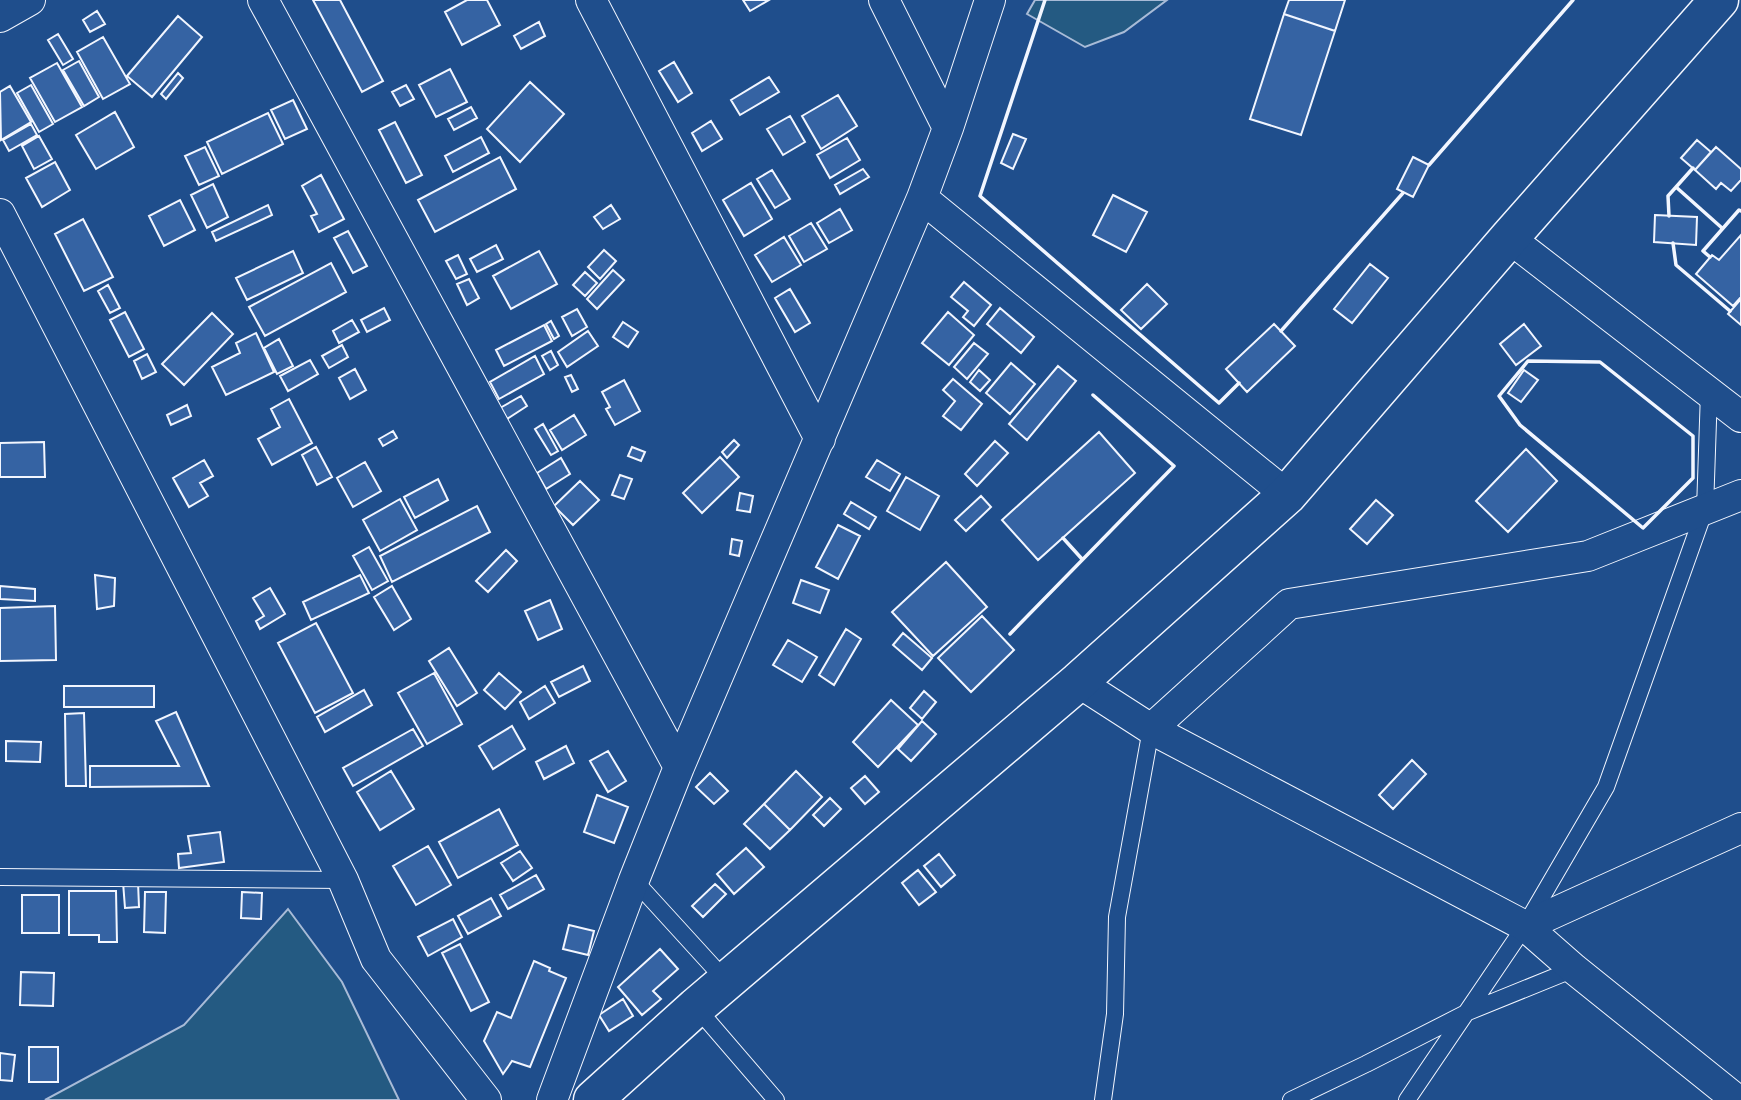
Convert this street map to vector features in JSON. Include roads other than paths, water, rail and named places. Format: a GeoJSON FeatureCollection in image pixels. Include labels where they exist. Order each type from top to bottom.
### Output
{"type":"FeatureCollection","features":[{"type":"Feature","properties":{"kind":"main road"},"geometry":{"type":"LineString","coordinates":[[593,1100],[696,1007],[1078,682],[1287,495],[1719,0]]}},
{"type":"Feature","properties":{"kind":"street"},"geometry":{"type":"LineString","coordinates":[[0,17],[30,0]]}},
{"type":"Feature","properties":{"kind":"street"},"geometry":{"type":"LineString","coordinates":[[263,0],[679,767]]}},
{"type":"Feature","properties":{"kind":"street"},"geometry":{"type":"LineString","coordinates":[[591,0],[820,439]]}},
{"type":"Feature","properties":{"kind":"street"},"geometry":{"type":"LineString","coordinates":[[884,0],[948,128]]}},
{"type":"Feature","properties":{"kind":"street"},"geometry":{"type":"LineString","coordinates":[[552,1100],[679,767],[922,198],[990,0]]}},
{"type":"Feature","properties":{"kind":"street"},"geometry":{"type":"LineString","coordinates":[[922,198],[1287,495]]}},
{"type":"Feature","properties":{"kind":"street"},"geometry":{"type":"LineString","coordinates":[[0,214],[343,880],[376,959],[486,1100]]}},
{"type":"Feature","properties":{"kind":"street"},"geometry":{"type":"LineString","coordinates":[[1509,238],[1741,417]]}},
{"type":"Feature","properties":{"kind":"street"},"geometry":{"type":"LineString","coordinates":[[1152,729],[1289,604],[1588,555],[1741,495]]}},
{"type":"Feature","properties":{"kind":"street"},"geometry":{"type":"LineString","coordinates":[[1078,682],[1152,729],[1525,926],[1574,969],[1737,1100]]}},
{"type":"Feature","properties":{"kind":"street"},"geometry":{"type":"LineString","coordinates":[[1525,926],[1741,828]]}},
{"type":"Feature","properties":{"kind":"lane"},"geometry":{"type":"LineString","coordinates":[[1407,1100],[1525,926],[1605,786],[1705,509],[1709,392]]}},
{"type":"Feature","properties":{"kind":"lane"},"geometry":{"type":"LineString","coordinates":[[1103,1100],[1115,1014],[1117,917],[1152,729]]}},
{"type":"Feature","properties":{"kind":"lane"},"geometry":{"type":"LineString","coordinates":[[0,877],[343,880]]}},
{"type":"Feature","properties":{"kind":"lane"},"geometry":{"type":"LineString","coordinates":[[634,880],[727,982]]}},
{"type":"Feature","properties":{"kind":"lane"},"geometry":{"type":"LineString","coordinates":[[1291,1100],[1468,1012],[1574,969]]}},
{"type":"Feature","properties":{"kind":"lane"},"geometry":{"type":"LineString","coordinates":[[696,1007],[776,1100]]}}]}
